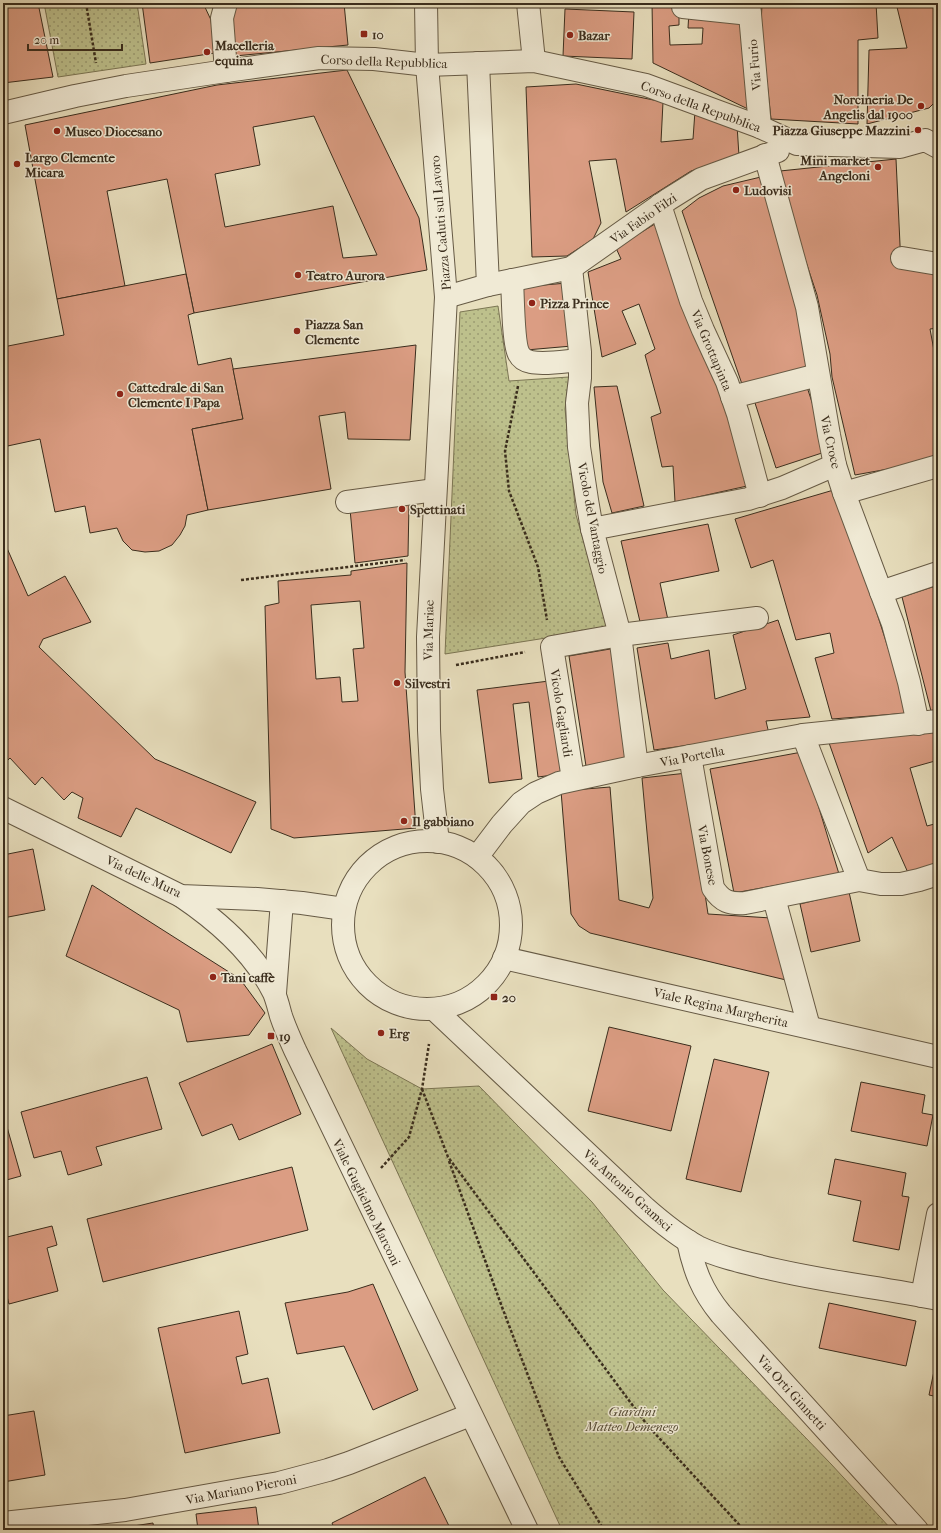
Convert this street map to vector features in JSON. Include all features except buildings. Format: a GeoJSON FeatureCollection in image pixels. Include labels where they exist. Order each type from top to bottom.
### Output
{"type":"FeatureCollection","features":[{"type":"Feature","properties":{"kind":"street"},"geometry":{"type":"LineString","coordinates":[[226,3],[222,18],[226,71]]}},
{"type":"Feature","properties":{"kind":"street","name":"Piazza Caduti sul Lavoro"},"geometry":{"type":"LineString","coordinates":[[426,3],[428,65],[446,297],[488,285]]}},
{"type":"Feature","properties":{"kind":"street"},"geometry":{"type":"LineString","coordinates":[[528,3],[534,60]]}},
{"type":"Feature","properties":{"kind":"street"},"geometry":{"type":"LineString","coordinates":[[683,7],[749,8]]}},
{"type":"Feature","properties":{"kind":"street","name":"Via Furio"},"geometry":{"type":"LineString","coordinates":[[749,8],[760,127]]}},
{"type":"Feature","properties":{"kind":"street","name":"Corso della Repubblica"},"geometry":{"type":"LineString","coordinates":[[3,113],[101,91],[319,58],[374,59],[428,65],[534,60],[646,85],[760,127],[797,144],[900,147],[934,139]]}},
{"type":"Feature","properties":{"kind":"street"},"geometry":{"type":"LineString","coordinates":[[478,63],[488,285]]}},
{"type":"Feature","properties":{"kind":"street","name":"Via Fabio Filzi"},"geometry":{"type":"LineString","coordinates":[[488,285],[571,268],[660,205],[702,179],[797,144]]}},
{"type":"Feature","properties":{"kind":"street","name":"Via Croce"},"geometry":{"type":"LineString","coordinates":[[765,155],[807,307],[835,465],[928,722]]}},
{"type":"Feature","properties":{"kind":"street","name":"Via Grottapinta"},"geometry":{"type":"LineString","coordinates":[[660,205],[691,301],[732,397],[760,496]]}},
{"type":"Feature","properties":{"kind":"street"},"geometry":{"type":"LineString","coordinates":[[902,258],[938,264]]}},
{"type":"Feature","properties":{"kind":"street","name":"Vicolo del Vantaggio"},"geometry":{"type":"LineString","coordinates":[[571,268],[579,333],[580,360],[577,404],[578,437],[586,500],[592,529],[620,635],[638,766]]}},
{"type":"Feature","properties":{"kind":"street"},"geometry":{"type":"LineString","coordinates":[[512,280],[516,342],[519,354],[522,358],[537,362],[580,360]]}},
{"type":"Feature","properties":{"kind":"street","name":"Via Mariae"},"geometry":{"type":"LineString","coordinates":[[438,842],[430,760],[428,670],[431,557],[446,297]]}},
{"type":"Feature","properties":{"kind":"street"},"geometry":{"type":"LineString","coordinates":[[732,397],[818,375]]}},
{"type":"Feature","properties":{"kind":"street"},"geometry":{"type":"LineString","coordinates":[[592,529],[760,496],[835,465]]}},
{"type":"Feature","properties":{"kind":"street"},"geometry":{"type":"LineString","coordinates":[[844,493],[938,466]]}},
{"type":"Feature","properties":{"kind":"street"},"geometry":{"type":"LineString","coordinates":[[347,502],[435,490]]}},
{"type":"Feature","properties":{"kind":"street"},"geometry":{"type":"LineString","coordinates":[[881,592],[938,573]]}},
{"type":"Feature","properties":{"kind":"street"},"geometry":{"type":"LineString","coordinates":[[552,647],[620,635],[757,618]]}},
{"type":"Feature","properties":{"kind":"street","name":"Vicolo Gagliardi"},"geometry":{"type":"LineString","coordinates":[[552,647],[573,779]]}},
{"type":"Feature","properties":{"kind":"street","name":"Via Portella"},"geometry":{"type":"LineString","coordinates":[[477,858],[502,824],[521,804],[532,795],[545,788],[573,779],[802,735],[928,722]]}},
{"type":"Feature","properties":{"kind":"street"},"geometry":{"type":"LineString","coordinates":[[802,735],[859,880]]}},
{"type":"Feature","properties":{"kind":"street","name":"Via Bonese"},"geometry":{"type":"LineString","coordinates":[[690,756],[713,888],[722,899],[729,902],[745,903],[859,880],[881,884],[901,884],[938,874]]}},
{"type":"Feature","properties":{"kind":"street","name":"Via delle Mura"},"geometry":{"type":"LineString","coordinates":[[3,808],[182,896],[232,897],[282,901],[344,910]]}},
{"type":"Feature","properties":{"kind":"street"},"geometry":{"type":"LineString","coordinates":[[417,841],[438,842],[459,847],[477,858],[493,873],[504,893],[510,914],[510,937],[504,958],[493,977],[477,993],[457,1004],[435,1010],[409,1008],[385,999],[364,982],[350,961],[343,936],[344,910],[350,889],[362,871],[377,857],[396,846],[417,841]]}},
{"type":"Feature","properties":{"kind":"street","name":"Viale Guglielmo Marconi"},"geometry":{"type":"LineString","coordinates":[[182,896],[220,925],[236,940],[252,958],[274,994],[290,1039],[361,1190],[527,1530]]}},
{"type":"Feature","properties":{"kind":"street"},"geometry":{"type":"LineString","coordinates":[[774,898],[809,1027]]}},
{"type":"Feature","properties":{"kind":"street"},"geometry":{"type":"LineString","coordinates":[[274,994],[282,901]]}},
{"type":"Feature","properties":{"kind":"street","name":"Viale Regina Margherita"},"geometry":{"type":"LineString","coordinates":[[504,958],[938,1057]]}},
{"type":"Feature","properties":{"kind":"street","name":"Via Antonio Gramsci"},"geometry":{"type":"LineString","coordinates":[[435,1010],[644,1207],[664,1225],[688,1241],[717,1254],[766,1268],[808,1277],[930,1298]]}},
{"type":"Feature","properties":{"kind":"street"},"geometry":{"type":"LineString","coordinates":[[930,1298],[938,1214]]}},
{"type":"Feature","properties":{"kind":"street","name":"Via Orti Ginnetti"},"geometry":{"type":"LineString","coordinates":[[688,1241],[693,1264],[702,1287],[721,1314],[917,1530]]}},
{"type":"Feature","properties":{"kind":"street","name":"Via Mariano Pieroni"},"geometry":{"type":"LineString","coordinates":[[3,1523],[125,1510],[279,1483],[342,1465],[470,1415]]}},
{"type":"Feature","properties":{"kind":"path"},"geometry":{"type":"LineString","coordinates":[[86,3],[101,91]]}},
{"type":"Feature","properties":{"kind":"path"},"geometry":{"type":"LineString","coordinates":[[428,670],[552,647],[538,567],[509,491],[505,451],[522,358]]}},
{"type":"Feature","properties":{"kind":"path"},"geometry":{"type":"LineString","coordinates":[[241,580],[431,557]]}},
{"type":"Feature","properties":{"kind":"path"},"geometry":{"type":"LineString","coordinates":[[361,1190],[409,1137],[422,1089],[435,1010]]}},
{"type":"Feature","properties":{"kind":"path"},"geometry":{"type":"LineString","coordinates":[[422,1089],[559,1457],[604,1530]]}},
{"type":"Feature","properties":{"kind":"path"},"geometry":{"type":"LineString","coordinates":[[448,1157],[648,1426],[744,1530]]}},
{"type":"Feature","properties":{"kind":"green space"},"geometry":{"type":"Polygon","coordinates":[[[44,3],[137,3],[146,64],[58,77],[44,3]]]}},
{"type":"Feature","properties":{"kind":"green space"},"geometry":{"type":"Polygon","coordinates":[[[498,306],[509,381],[569,377],[565,409],[576,515],[609,628],[445,654],[460,312],[498,306]]]}},
{"type":"Feature","properties":{"kind":"green space","name":"Giardini Matteo Demenego"},"geometry":{"type":"Polygon","coordinates":[[[331,1028],[367,1059],[422,1089],[479,1086],[592,1202],[663,1290],[831,1464],[892,1530],[562,1530],[331,1028]]]}},
{"type":"Feature","properties":{"kind":"place","name":"10"},"geometry":{"type":"Point","coordinates":[364,34]}},
{"type":"Feature","properties":{"kind":"place","name":"Bazar"},"geometry":{"type":"Point","coordinates":[570,35]}},
{"type":"Feature","properties":{"kind":"place","name":"Macelleria equina"},"geometry":{"type":"Point","coordinates":[207,52]}},
{"type":"Feature","properties":{"kind":"place","name":"Norcineria De Angelis dal 1900"},"geometry":{"type":"Point","coordinates":[921,106]}},
{"type":"Feature","properties":{"kind":"place","name":"Piazza Giuseppe Mazzini"},"geometry":{"type":"Point","coordinates":[918,130]}},
{"type":"Feature","properties":{"kind":"place","name":"Museo Diocesano"},"geometry":{"type":"Point","coordinates":[57,131]}},
{"type":"Feature","properties":{"kind":"place","name":"Largo Clemente Micara"},"geometry":{"type":"Point","coordinates":[17,164]}},
{"type":"Feature","properties":{"kind":"place","name":"Mini market Angeloni"},"geometry":{"type":"Point","coordinates":[878,167]}},
{"type":"Feature","properties":{"kind":"place","name":"Ludovisi"},"geometry":{"type":"Point","coordinates":[736,190]}},
{"type":"Feature","properties":{"kind":"place","name":"Teatro Aurora"},"geometry":{"type":"Point","coordinates":[298,275]}},
{"type":"Feature","properties":{"kind":"place","name":"Pizza Prince"},"geometry":{"type":"Point","coordinates":[532,303]}},
{"type":"Feature","properties":{"kind":"place","name":"Piazza San Clemente"},"geometry":{"type":"Point","coordinates":[297,331]}},
{"type":"Feature","properties":{"kind":"place","name":"Cattedrale di San Clemente I Papa"},"geometry":{"type":"Point","coordinates":[120,394]}},
{"type":"Feature","properties":{"kind":"place","name":"Spettinati"},"geometry":{"type":"Point","coordinates":[402,509]}},
{"type":"Feature","properties":{"kind":"place","name":"Silvestri"},"geometry":{"type":"Point","coordinates":[397,683]}},
{"type":"Feature","properties":{"kind":"place","name":"Il gabbiano"},"geometry":{"type":"Point","coordinates":[404,821]}},
{"type":"Feature","properties":{"kind":"place","name":"Tani caffè"},"geometry":{"type":"Point","coordinates":[213,977]}},
{"type":"Feature","properties":{"kind":"place","name":"20"},"geometry":{"type":"Point","coordinates":[494,997]}},
{"type":"Feature","properties":{"kind":"place","name":"Erg"},"geometry":{"type":"Point","coordinates":[381,1033]}},
{"type":"Feature","properties":{"kind":"place","name":"19"},"geometry":{"type":"Point","coordinates":[271,1036]}}]}
